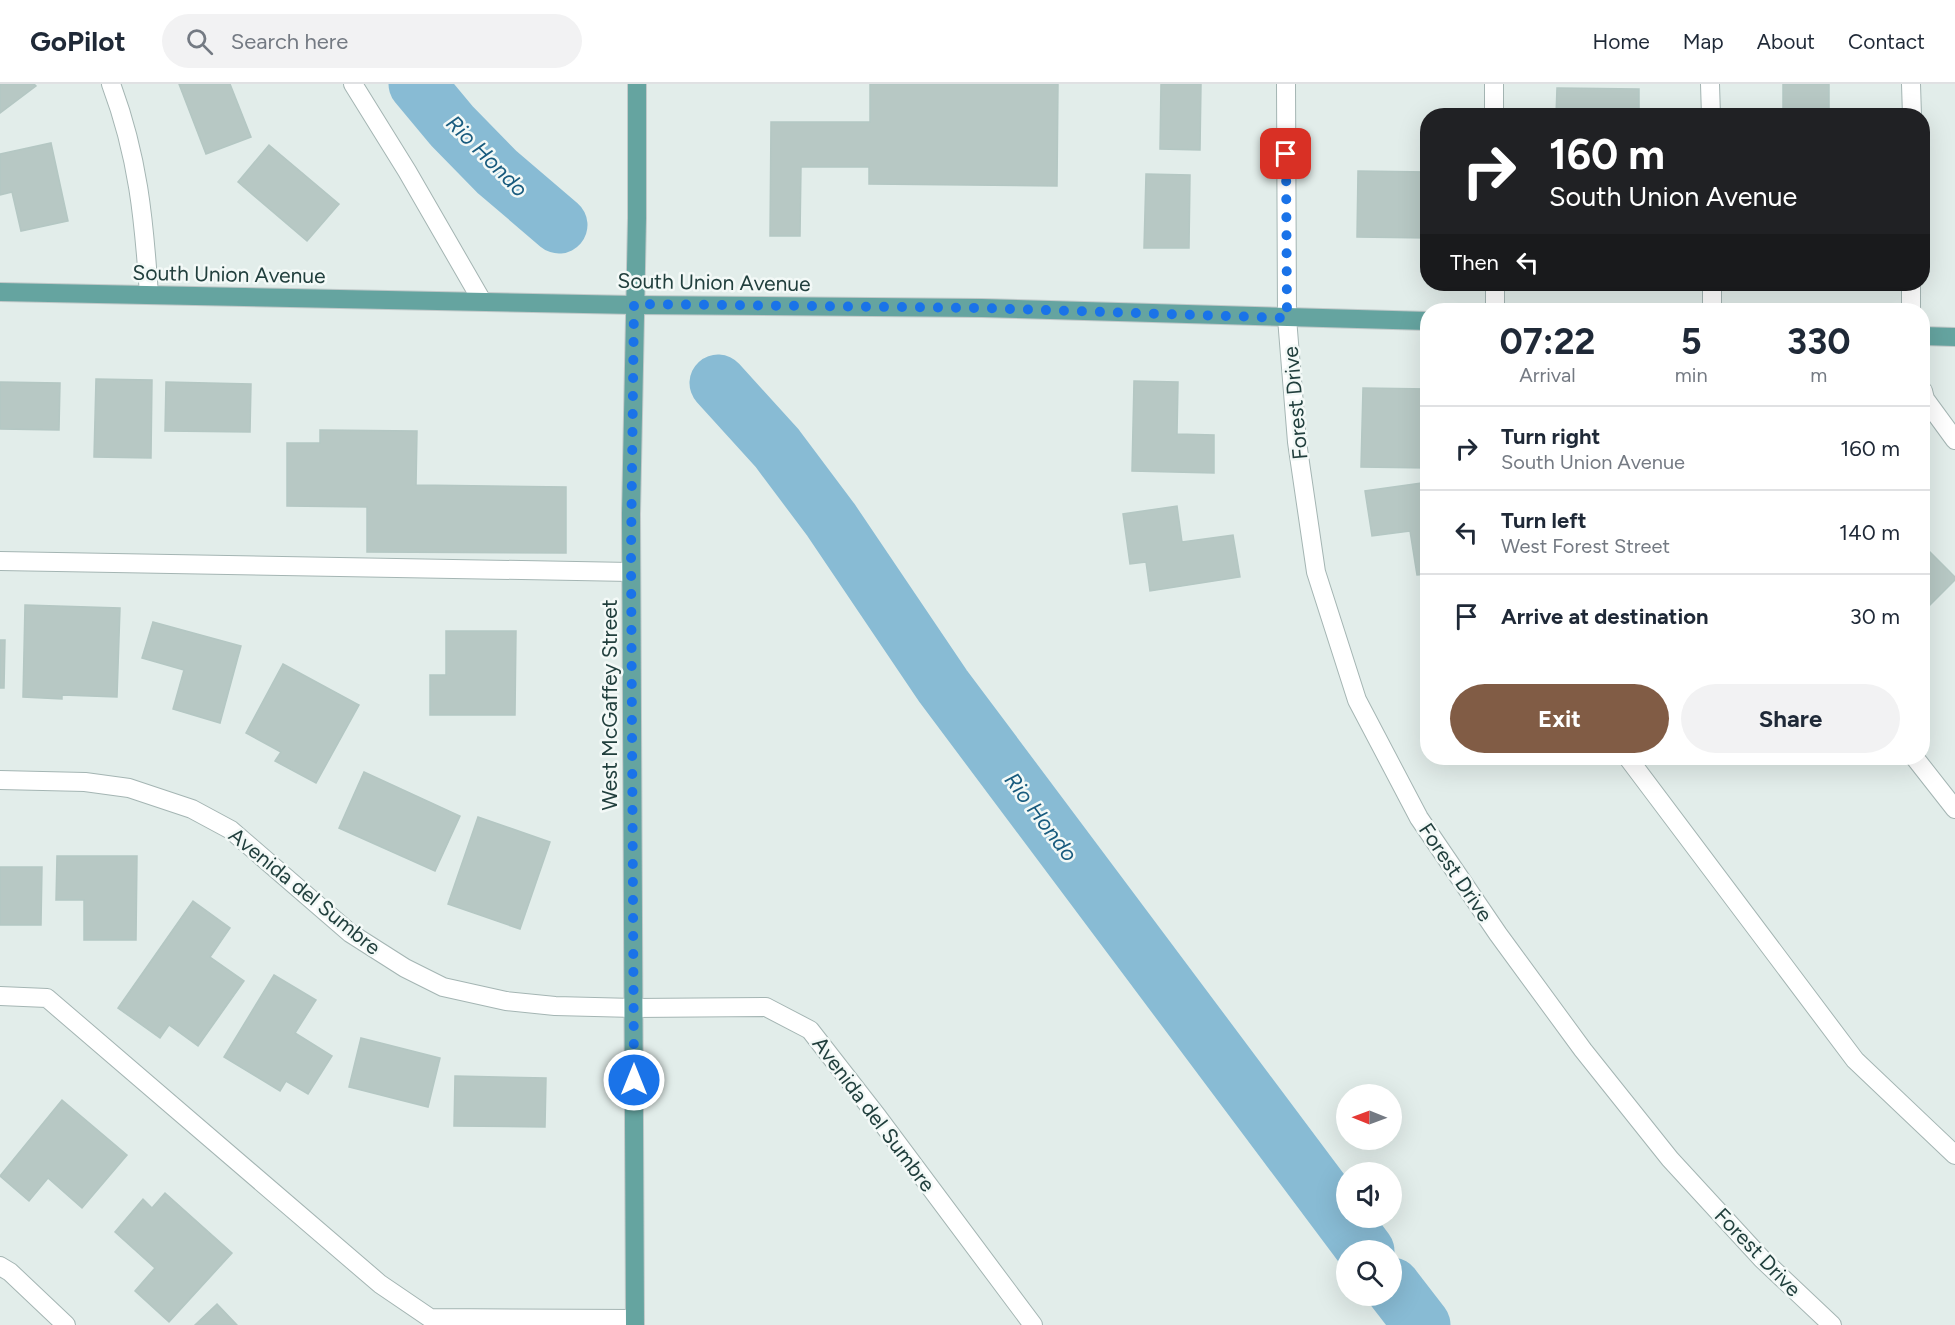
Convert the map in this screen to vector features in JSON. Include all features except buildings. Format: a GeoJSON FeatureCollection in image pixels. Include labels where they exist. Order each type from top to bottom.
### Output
{"type":"FeatureCollection","features":[{"type":"Feature","properties":{"kind":"main road","name":"West McGaffey Street"},"geometry":{"type":"LineString","coordinates":[[634,1322],[631,572],[637,84]]}},
{"type":"Feature","properties":{"kind":"main road","name":"South Union Avenue"},"geometry":{"type":"LineString","coordinates":[[0,292],[982,308],[1420,321]]}},
{"type":"Feature","properties":{"kind":"main road"},"geometry":{"type":"LineString","coordinates":[[1930,336],[1955,337]]}},
{"type":"Feature","properties":{"kind":"street"},"geometry":{"type":"LineString","coordinates":[[111,84],[131,144],[138,178],[145,233],[149,295]]}},
{"type":"Feature","properties":{"kind":"street"},"geometry":{"type":"LineString","coordinates":[[353,84],[407,171],[482,301]]}},
{"type":"Feature","properties":{"kind":"street","name":"Forest Drive"},"geometry":{"type":"LineString","coordinates":[[1286,84],[1287,318],[1297,442],[1316,572],[1357,700],[1419,818],[1505,944],[1583,1050],[1670,1159],[1762,1259],[1832,1325]]}},
{"type":"Feature","properties":{"kind":"street"},"geometry":{"type":"LineString","coordinates":[[1494,84],[1494,108]]}},
{"type":"Feature","properties":{"kind":"street"},"geometry":{"type":"LineString","coordinates":[[1710,84],[1711,108]]}},
{"type":"Feature","properties":{"kind":"street"},"geometry":{"type":"LineString","coordinates":[[1911,84],[1912,108]]}},
{"type":"Feature","properties":{"kind":"street"},"geometry":{"type":"LineString","coordinates":[[1930,406],[1955,440]]}},
{"type":"Feature","properties":{"kind":"street"},"geometry":{"type":"LineString","coordinates":[[0,561],[631,572]]}},
{"type":"Feature","properties":{"kind":"street"},"geometry":{"type":"LineString","coordinates":[[1633,765],[1856,1060],[1955,1155]]}},
{"type":"Feature","properties":{"kind":"street"},"geometry":{"type":"LineString","coordinates":[[1920,765],[1955,809]]}},
{"type":"Feature","properties":{"kind":"street","name":"Avenida del Sumbre"},"geometry":{"type":"LineString","coordinates":[[0,780],[86,782],[129,788],[192,809],[231,830],[350,933],[405,968],[443,987],[506,1001],[555,1005],[634,1008],[766,1007],[810,1030],[1033,1325]]}},
{"type":"Feature","properties":{"kind":"street"},"geometry":{"type":"LineString","coordinates":[[0,996],[47,998],[380,1284],[430,1318],[634,1322]]}},
{"type":"Feature","properties":{"kind":"street"},"geometry":{"type":"LineString","coordinates":[[0,1266],[10,1272],[66,1325]]}},
{"type":"Feature","properties":{"kind":"waterway","name":"Rio Hondo"},"geometry":{"type":"LineString","coordinates":[[417,84],[452,126],[497,172],[559,225]]}},
{"type":"Feature","properties":{"kind":"waterway","name":"Rio Hondo"},"geometry":{"type":"LineString","coordinates":[[718,383],[777,448],[831,520],[943,686],[1358,1240]]}},
{"type":"Feature","properties":{"kind":"waterway","name":"Rio Hondo"},"geometry":{"type":"LineString","coordinates":[[1402,1299],[1422,1325]]}},
{"type":"Feature","properties":{"kind":"route"},"geometry":{"type":"LineString","coordinates":[[634,1080],[631,553],[634,304],[982,308],[1287,318],[1286,154]]}}]}
